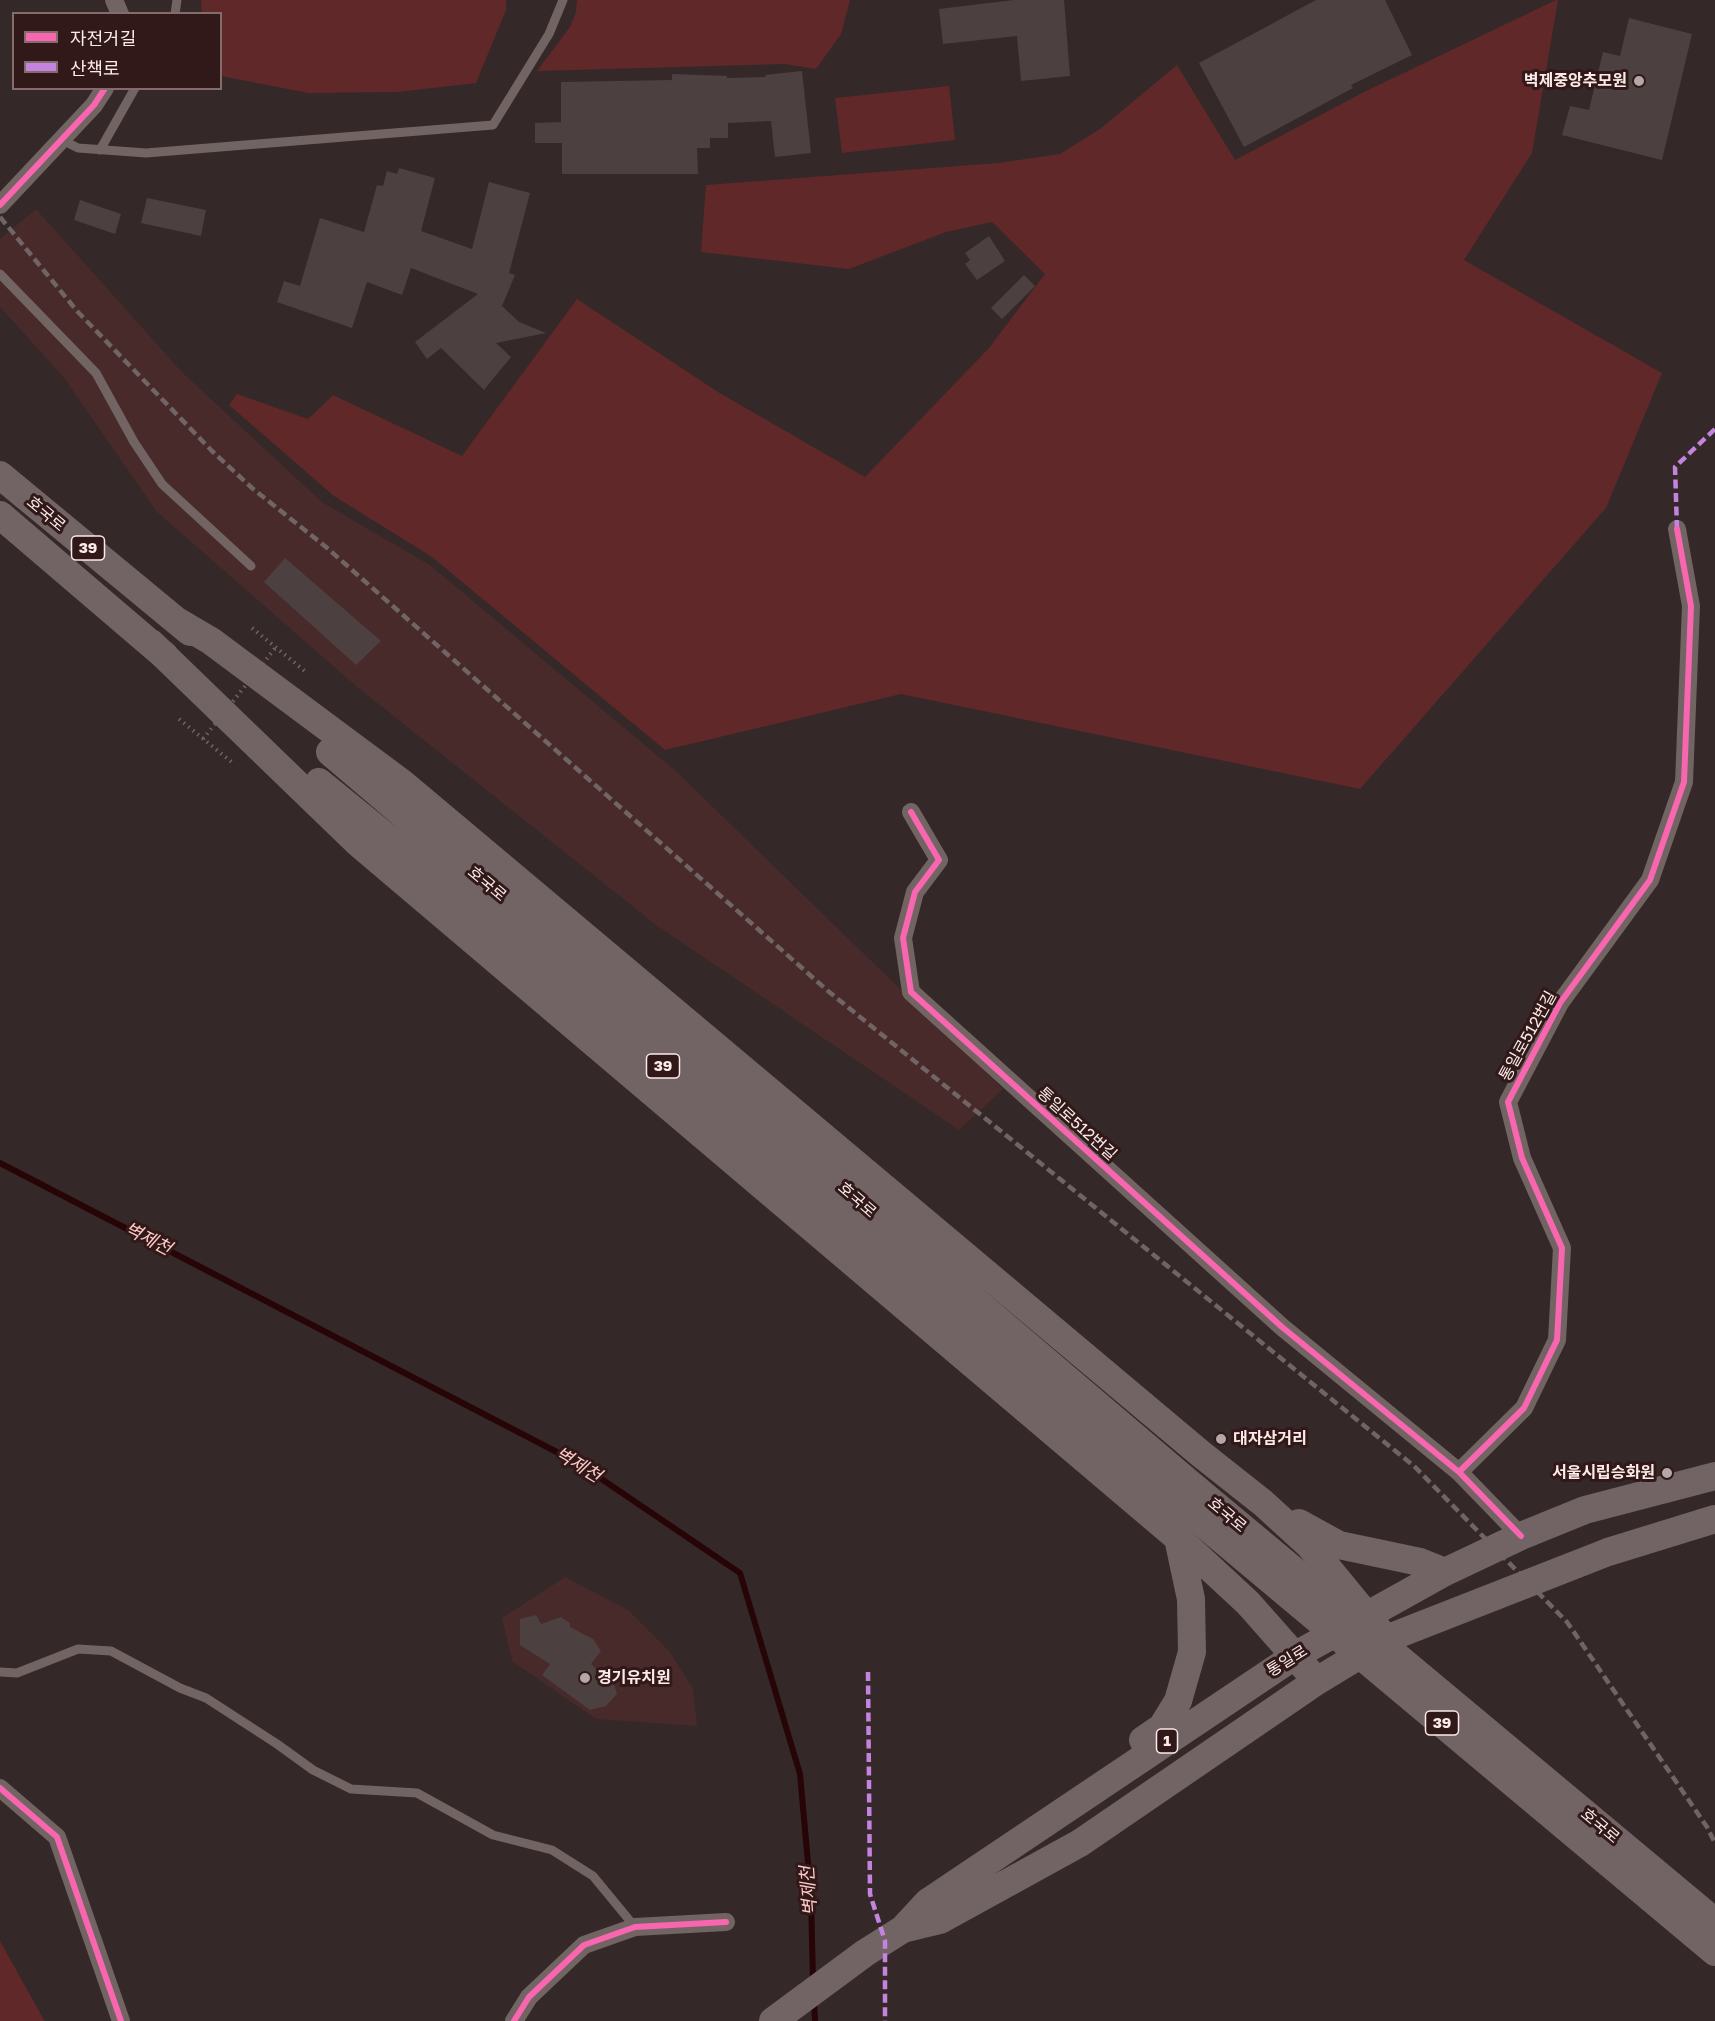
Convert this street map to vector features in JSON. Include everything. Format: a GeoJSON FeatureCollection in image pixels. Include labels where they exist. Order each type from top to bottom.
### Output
{"type":"FeatureCollection","features":[{"type":"Feature","properties":{"kind":"main road","name":"호국로"},"geometry":{"type":"LineString","coordinates":[[0,475],[177,621],[1715,1952]]}},
{"type":"Feature","properties":{"kind":"main road","name":"호국로"},"geometry":{"type":"LineString","coordinates":[[0,515],[151,644],[1176,1487],[1715,1922]]}},
{"type":"Feature","properties":{"kind":"main road"},"geometry":{"type":"LineString","coordinates":[[177,621],[211,641],[402,783],[1192,1447],[1263,1503],[1309,1545],[1386,1639]]}},
{"type":"Feature","properties":{"kind":"main road"},"geometry":{"type":"LineString","coordinates":[[151,644],[357,842],[1178,1538],[1248,1603],[1317,1681]]}},
{"type":"Feature","properties":{"kind":"main road","name":"통일로"},"geometry":{"type":"LineString","coordinates":[[773,2021],[865,1953],[903,1929],[928,1902],[1296,1655],[1445,1572],[1521,1536],[1585,1510],[1715,1476]]}},
{"type":"Feature","properties":{"kind":"main road"},"geometry":{"type":"LineString","coordinates":[[1178,1538],[1258,1593],[1278,1581],[1293,1561],[1284,1539],[1263,1503]]}},
{"type":"Feature","properties":{"kind":"main road"},"geometry":{"type":"LineString","coordinates":[[1263,1503],[1339,1545],[1420,1562],[1445,1572]]}},
{"type":"Feature","properties":{"kind":"main road","name":"통일로"},"geometry":{"type":"LineString","coordinates":[[903,1929],[940,1920],[1080,1843],[1317,1681],[1386,1639],[1608,1552],[1715,1519]]}},
{"type":"Feature","properties":{"kind":"main road"},"geometry":{"type":"LineString","coordinates":[[1027,1835],[1064,1794],[1162,1727],[1178,1701],[1192,1652],[1191,1599],[1178,1538]]}},
{"type":"Feature","properties":{"kind":"street"},"geometry":{"type":"LineString","coordinates":[[0,205],[94,105],[104,90]]}},
{"type":"Feature","properties":{"kind":"street","name":"통일로512번길"},"geometry":{"type":"LineString","coordinates":[[1459,1472],[1524,1408],[1557,1340],[1562,1248],[1522,1158],[1508,1101],[1560,1003],[1650,880],[1684,782],[1691,606],[1677,529]]}},
{"type":"Feature","properties":{"kind":"street","name":"통일로512번길"},"geometry":{"type":"LineString","coordinates":[[910,812],[939,860],[915,892],[903,938],[911,992],[1282,1327],[1459,1472],[1521,1536]]}},
{"type":"Feature","properties":{"kind":"street"},"geometry":{"type":"LineString","coordinates":[[0,1788],[57,1837],[122,2021]]}},
{"type":"Feature","properties":{"kind":"street"},"geometry":{"type":"LineString","coordinates":[[513,2021],[529,1997],[584,1945],[635,1927],[726,1922]]}},
{"type":"Feature","properties":{"kind":"lane"},"geometry":{"type":"LineString","coordinates":[[62,140],[78,148],[146,153],[493,125],[549,34],[563,0]]}},
{"type":"Feature","properties":{"kind":"lane"},"geometry":{"type":"LineString","coordinates":[[100,150],[134,90]]}},
{"type":"Feature","properties":{"kind":"lane"},"geometry":{"type":"LineString","coordinates":[[0,274],[96,373],[134,442],[162,484],[251,566]]}},
{"type":"Feature","properties":{"kind":"lane"},"geometry":{"type":"LineString","coordinates":[[0,1672],[17,1674],[78,1649],[111,1651],[180,1688],[206,1698],[277,1743],[313,1770],[351,1789],[417,1793],[493,1834],[552,1850],[593,1876],[635,1927]]}},
{"type":"Feature","properties":{"kind":"path"},"geometry":{"type":"LineString","coordinates":[[252,628],[306,672]]}},
{"type":"Feature","properties":{"kind":"path"},"geometry":{"type":"LineString","coordinates":[[203,739],[276,647]]}},
{"type":"Feature","properties":{"kind":"path"},"geometry":{"type":"LineString","coordinates":[[179,719],[234,764]]}},
{"type":"Feature","properties":{"kind":"shaded area"},"geometry":{"type":"Polygon","coordinates":[[[201,0],[506,0],[506,10],[476,83],[398,92],[308,93],[222,76],[222,12],[202,12],[201,0]]]}},
{"type":"Feature","properties":{"kind":"shaded area"},"geometry":{"type":"Polygon","coordinates":[[[577,0],[850,0],[841,34],[816,69],[785,64],[537,71],[570,27],[576,12],[577,0]]]}},
{"type":"Feature","properties":{"kind":"shaded area"},"geometry":{"type":"Polygon","coordinates":[[[1558,0],[1532,153],[1464,260],[1662,373],[1606,508],[1360,789],[901,694],[665,750],[432,557],[334,496],[229,405],[237,394],[308,419],[333,395],[462,456],[577,299],[718,392],[865,477],[989,348],[1045,274],[992,222],[946,232],[849,269],[701,252],[706,185],[998,163],[1060,154],[1100,129],[1177,65],[1235,160],[1366,91],[1558,0]]]}},
{"type":"Feature","properties":{"kind":"shaded area"},"geometry":{"type":"Polygon","coordinates":[[[949,86],[955,140],[842,153],[835,98],[949,86]]]}},
{"type":"Feature","properties":{"kind":"shaded area"},"geometry":{"type":"Polygon","coordinates":[[[36,209],[182,372],[322,502],[430,565],[677,772],[1003,1089],[959,1130],[656,925],[357,687],[157,512],[64,378],[0,307],[0,239],[36,209]]]}},
{"type":"Feature","properties":{"kind":"shaded area"},"geometry":{"type":"Polygon","coordinates":[[[565,1577],[628,1610],[670,1652],[693,1689],[697,1726],[596,1719],[512,1661],[502,1618],[565,1577]]]}},
{"type":"Feature","properties":{"kind":"shaded area"},"geometry":{"type":"Polygon","coordinates":[[[0,1941],[44,2020],[45,2021],[0,2021],[0,1941]]]}},
{"type":"Feature","properties":{"kind":"building"},"geometry":{"type":"Polygon","coordinates":[[[1014,0],[1064,0],[1070,76],[1021,81],[1017,36],[943,44],[939,9],[1014,0]]]}},
{"type":"Feature","properties":{"kind":"building"},"geometry":{"type":"Polygon","coordinates":[[[1316,0],[1385,0],[1412,55],[1351,85],[1353,88],[1244,147],[1199,63],[1316,0]]]}},
{"type":"Feature","properties":{"kind":"building","name":"벽제중앙추모원"},"geometry":{"type":"Polygon","coordinates":[[[1629,18],[1692,34],[1662,160],[1562,135],[1570,106],[1589,110],[1603,52],[1620,56],[1629,18]]]}},
{"type":"Feature","properties":{"kind":"building"},"geometry":{"type":"Polygon","coordinates":[[[802,71],[811,153],[775,157],[771,121],[728,123],[728,138],[710,138],[710,148],[697,148],[698,174],[562,174],[562,143],[535,143],[535,123],[561,122],[561,82],[672,80],[672,74],[727,76],[727,78],[766,77],[765,75],[802,71]]]}},
{"type":"Feature","properties":{"kind":"building"},"geometry":{"type":"Polygon","coordinates":[[[399,168],[435,178],[421,231],[472,249],[489,182],[530,193],[509,273],[515,275],[502,306],[519,322],[546,333],[496,343],[511,357],[484,390],[441,348],[427,359],[415,342],[478,294],[411,268],[402,295],[367,282],[352,328],[277,302],[284,281],[300,286],[320,218],[364,232],[377,185],[383,186],[387,171],[397,174],[399,168]]]}},
{"type":"Feature","properties":{"kind":"building"},"geometry":{"type":"Polygon","coordinates":[[[147,198],[206,210],[201,236],[141,223],[147,198]]]}},
{"type":"Feature","properties":{"kind":"building"},"geometry":{"type":"Polygon","coordinates":[[[80,200],[121,214],[115,234],[74,220],[80,200]]]}},
{"type":"Feature","properties":{"kind":"building"},"geometry":{"type":"Polygon","coordinates":[[[989,236],[1005,261],[977,280],[965,264],[970,260],[965,253],[989,236]]]}},
{"type":"Feature","properties":{"kind":"building"},"geometry":{"type":"Polygon","coordinates":[[[1024,275],[1035,286],[1002,319],[991,308],[1024,275]]]}},
{"type":"Feature","properties":{"kind":"building"},"geometry":{"type":"Polygon","coordinates":[[[285,558],[381,641],[356,665],[264,582],[285,558]]]}},
{"type":"Feature","properties":{"kind":"building"},"geometry":{"type":"Polygon","coordinates":[[[536,1615],[541,1624],[561,1617],[570,1623],[570,1627],[593,1639],[601,1651],[591,1664],[614,1684],[617,1694],[606,1706],[590,1710],[542,1675],[550,1664],[520,1645],[520,1619],[536,1615]]]}},
{"type":"Feature","properties":{"kind":"waterway","name":"벽제천"},"geometry":{"type":"LineString","coordinates":[[0,1163],[578,1463],[740,1573],[800,1774],[811,1896],[813,1982]]}},
{"type":"Feature","properties":{"kind":"waterway","name":"벽제천"},"geometry":{"type":"LineString","coordinates":[[814,2001],[815,2021]]}},
{"type":"Feature","properties":{"kind":"railway"},"geometry":{"type":"LineString","coordinates":[[0,217],[77,311],[212,451],[252,488],[326,547],[828,991],[1414,1466],[1567,1622],[1707,1827],[1715,1843]]}},
{"type":"Feature","properties":{"kind":"marked path"},"geometry":{"type":"LineString","coordinates":[[1677,529],[1675,467],[1715,429]]}},
{"type":"Feature","properties":{"kind":"marked path"},"geometry":{"type":"LineString","coordinates":[[868,1672],[870,1894],[885,1941],[885,2021]]}},
{"type":"Feature","properties":{"kind":"cycle path"},"geometry":{"type":"LineString","coordinates":[[0,205],[94,105],[104,90]]}},
{"type":"Feature","properties":{"kind":"cycle path"},"geometry":{"type":"LineString","coordinates":[[1459,1472],[1524,1408],[1557,1340],[1562,1248],[1522,1158],[1508,1102],[1560,1003],[1650,880],[1684,782],[1691,606],[1677,529]]}},
{"type":"Feature","properties":{"kind":"cycle path"},"geometry":{"type":"LineString","coordinates":[[911,812],[939,860],[915,892],[903,938],[911,992],[1282,1327],[1459,1472],[1521,1536]]}},
{"type":"Feature","properties":{"kind":"cycle path"},"geometry":{"type":"LineString","coordinates":[[0,1788],[57,1837],[121,2021]]}},
{"type":"Feature","properties":{"kind":"cycle path"},"geometry":{"type":"LineString","coordinates":[[514,2021],[529,1997],[584,1945],[635,1927],[726,1922]]}},
{"type":"Feature","properties":{"kind":"place","name":"벽제중앙추모원"},"geometry":{"type":"Point","coordinates":[1639,81]}},
{"type":"Feature","properties":{"kind":"place","name":"대자삼거리"},"geometry":{"type":"Point","coordinates":[1221,1439]}},
{"type":"Feature","properties":{"kind":"place","name":"서울시립승화원"},"geometry":{"type":"Point","coordinates":[1667,1473]}},
{"type":"Feature","properties":{"kind":"place","name":"경기유치원"},"geometry":{"type":"Point","coordinates":[585,1678]}}]}
